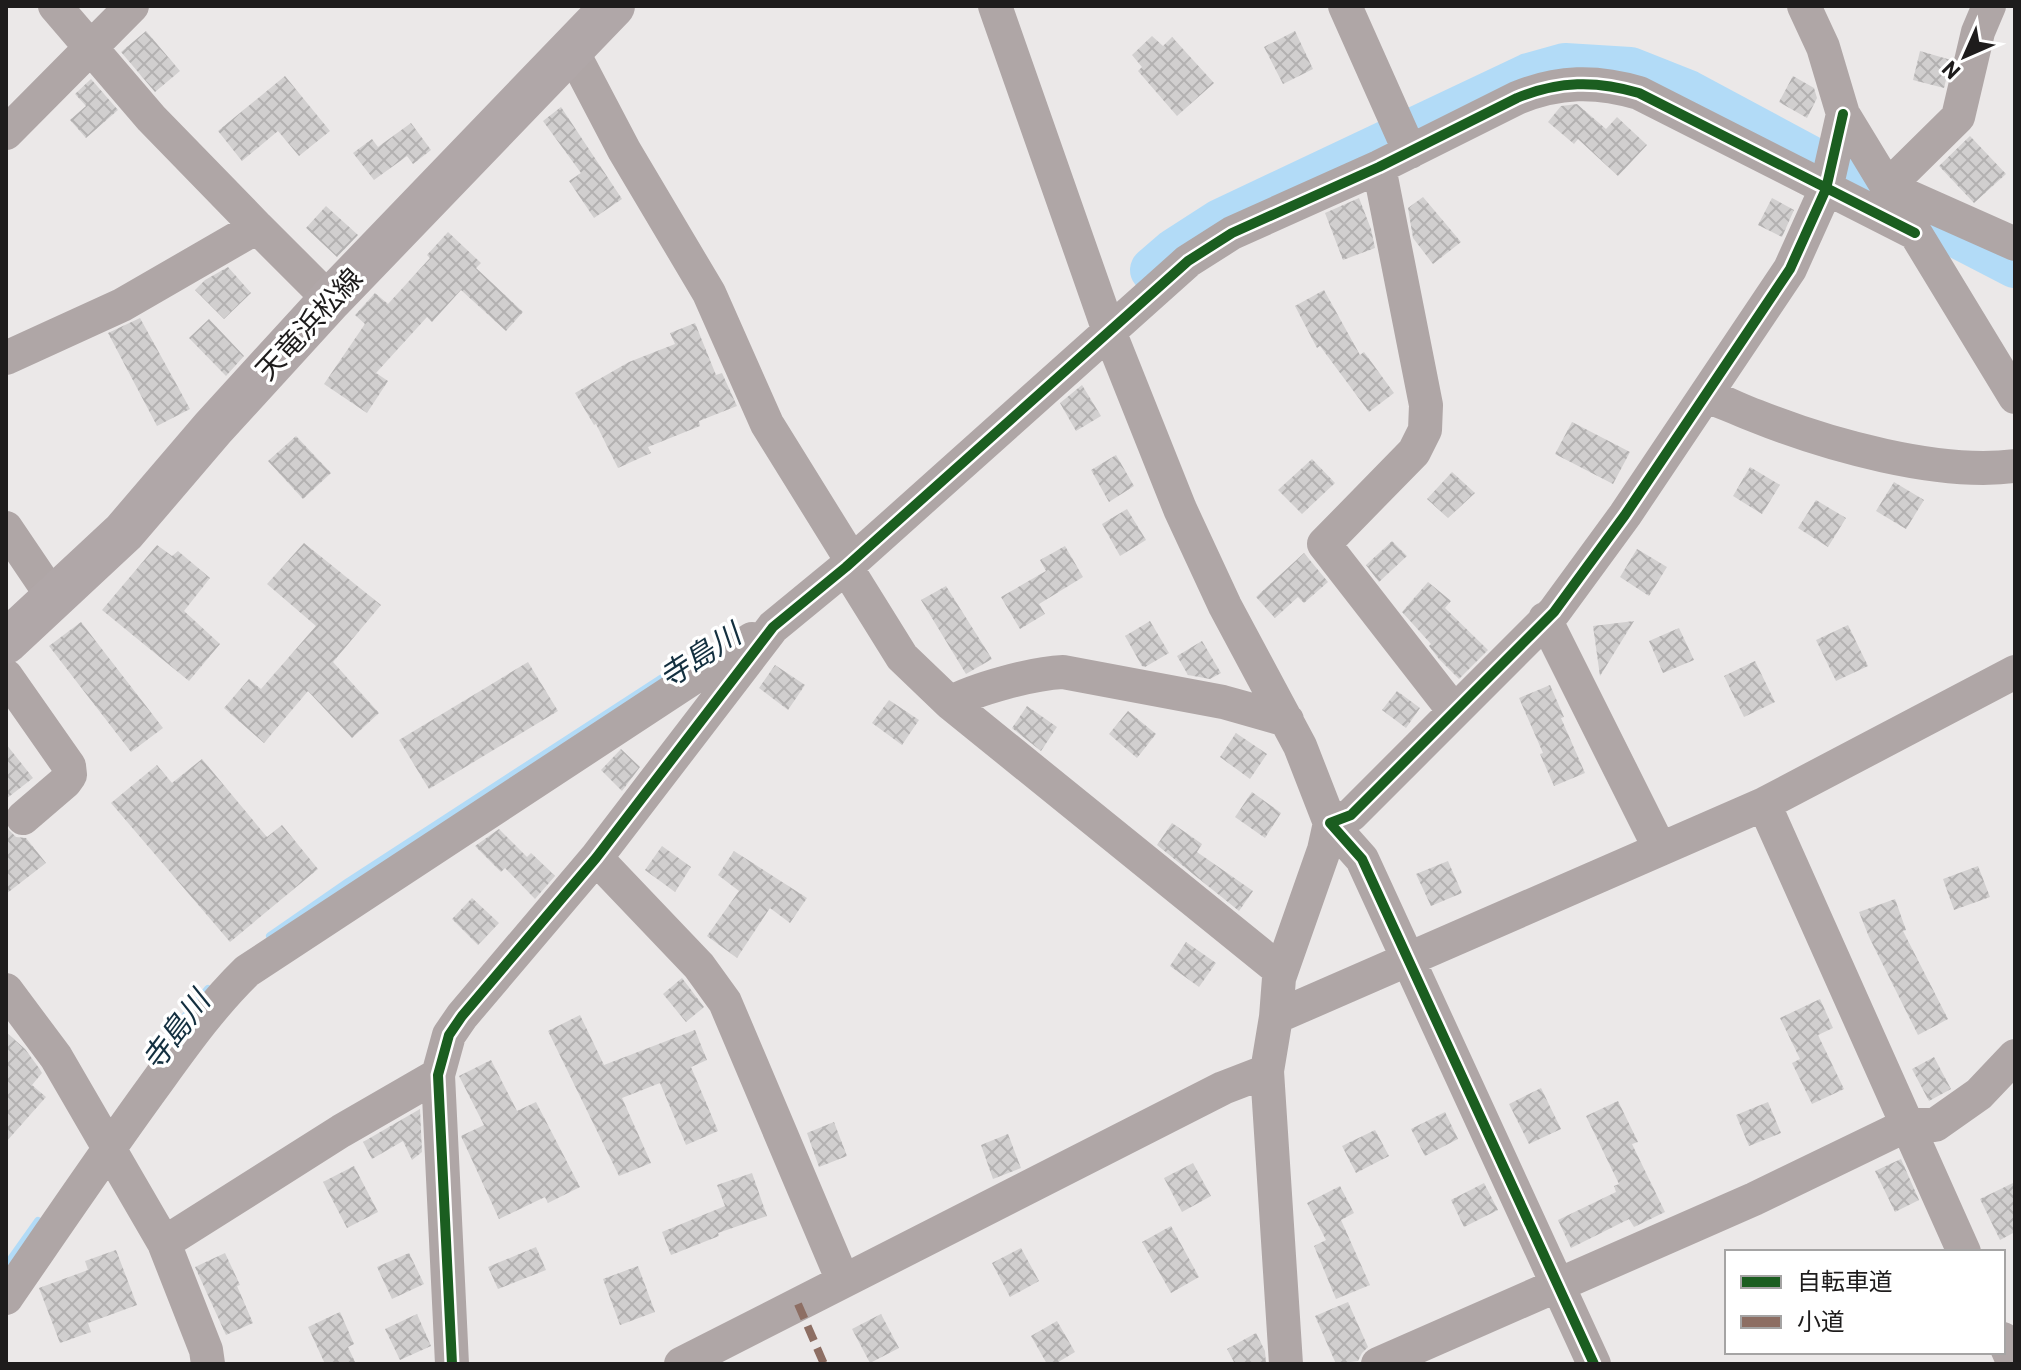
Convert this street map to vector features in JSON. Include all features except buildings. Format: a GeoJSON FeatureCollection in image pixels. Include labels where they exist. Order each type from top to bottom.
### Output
{"type":"FeatureCollection","features":[{"type":"Feature","properties":{"kind":"main road","name":"天竜浜松線"},"geometry":{"type":"LineString","coordinates":[[6,642],[124,532],[213,428],[330,300],[613,6]]}},
{"type":"Feature","properties":{"kind":"street"},"geometry":{"type":"LineString","coordinates":[[55,6],[151,118],[330,300]]}},
{"type":"Feature","properties":{"kind":"street"},"geometry":{"type":"LineString","coordinates":[[6,133],[132,6]]}},
{"type":"Feature","properties":{"kind":"street"},"geometry":{"type":"LineString","coordinates":[[995,6],[1107,322],[1200,553],[1287,720],[1318,787],[1330,823],[1362,859],[1594,1364]]}},
{"type":"Feature","properties":{"kind":"street"},"geometry":{"type":"LineString","coordinates":[[1345,6],[1406,142]]}},
{"type":"Feature","properties":{"kind":"street"},"geometry":{"type":"LineString","coordinates":[[1804,6],[1823,47],[1843,114],[2015,397]]}},
{"type":"Feature","properties":{"kind":"street"},"geometry":{"type":"LineString","coordinates":[[1887,187],[1958,117],[1978,32],[1989,6]]}},
{"type":"Feature","properties":{"kind":"street"},"geometry":{"type":"LineString","coordinates":[[571,49],[624,150],[709,293],[767,424],[902,657],[950,703],[1281,971]]}},
{"type":"Feature","properties":{"kind":"street"},"geometry":{"type":"LineString","coordinates":[[452,1364],[438,1075],[449,1035],[596,858],[773,627],[846,556],[1107,322],[1223,238],[1379,167],[1406,142],[1537,89],[1593,83],[1639,93],[1915,233]]}},
{"type":"Feature","properties":{"kind":"street"},"geometry":{"type":"LineString","coordinates":[[1330,823],[1351,815],[1554,612],[1625,515],[1790,269],[1826,189],[1843,114]]}},
{"type":"Feature","properties":{"kind":"street"},"geometry":{"type":"LineString","coordinates":[[1379,167],[1426,405],[1425,430],[1414,452],[1324,544],[1454,711]]}},
{"type":"Feature","properties":{"kind":"street"},"geometry":{"type":"LineString","coordinates":[[1887,187],[2015,244]]}},
{"type":"Feature","properties":{"kind":"street"},"geometry":{"type":"LineString","coordinates":[[6,358],[122,305],[257,227]]}},
{"type":"Feature","properties":{"kind":"street"},"geometry":{"type":"LineString","coordinates":[[1705,396],[1825,440],[1924,463],[1986,470],[2015,466]]}},
{"type":"Feature","properties":{"kind":"street"},"geometry":{"type":"LineString","coordinates":[[6,528],[54,599]]}},
{"type":"Feature","properties":{"kind":"street"},"geometry":{"type":"LineString","coordinates":[[1545,619],[1660,849]]}},
{"type":"Feature","properties":{"kind":"street"},"geometry":{"type":"LineString","coordinates":[[6,1298],[103,1140],[201,1021],[247,971],[773,627]]}},
{"type":"Feature","properties":{"kind":"street"},"geometry":{"type":"LineString","coordinates":[[950,703],[967,693],[1063,672],[1223,702],[1287,720]]}},
{"type":"Feature","properties":{"kind":"street"},"geometry":{"type":"LineString","coordinates":[[1276,1017],[1764,804],[2015,672]]}},
{"type":"Feature","properties":{"kind":"street"},"geometry":{"type":"LineString","coordinates":[[6,676],[69,766],[70,775],[65,782],[23,818]]}},
{"type":"Feature","properties":{"kind":"street"},"geometry":{"type":"LineString","coordinates":[[1764,804],[1963,1250]]}},
{"type":"Feature","properties":{"kind":"street"},"geometry":{"type":"LineString","coordinates":[[1286,1364],[1267,1071],[1281,971],[1324,850],[1330,823]]}},
{"type":"Feature","properties":{"kind":"street"},"geometry":{"type":"LineString","coordinates":[[596,858],[699,966],[725,1002],[843,1281]]}},
{"type":"Feature","properties":{"kind":"street"},"geometry":{"type":"LineString","coordinates":[[6,990],[56,1057],[164,1243],[206,1350],[208,1364]]}},
{"type":"Feature","properties":{"kind":"street"},"geometry":{"type":"LineString","coordinates":[[1378,1364],[1767,1193],[1907,1125],[1935,1125],[1979,1094],[2015,1056]]}},
{"type":"Feature","properties":{"kind":"street"},"geometry":{"type":"LineString","coordinates":[[681,1364],[1223,1088],[1267,1071]]}},
{"type":"Feature","properties":{"kind":"street"},"geometry":{"type":"LineString","coordinates":[[164,1243],[380,1107],[438,1075]]}},
{"type":"Feature","properties":{"kind":"street"},"geometry":{"type":"LineString","coordinates":[[2005,1344],[2014,1364]]}},
{"type":"Feature","properties":{"kind":"waterway","name":"寺島川"},"geometry":{"type":"LineString","coordinates":[[1153,270],[1175,251],[1220,222],[1529,76],[1565,66],[1630,70],[1688,93],[1809,158]]}},
{"type":"Feature","properties":{"kind":"waterway","name":"寺島川"},"geometry":{"type":"LineString","coordinates":[[1849,180],[1880,196]]}},
{"type":"Feature","properties":{"kind":"waterway","name":"寺島川"},"geometry":{"type":"LineString","coordinates":[[1922,217],[2015,265]]}},
{"type":"Feature","properties":{"kind":"waterway","name":"寺島川"},"geometry":{"type":"LineString","coordinates":[[270,936],[696,656]]}},
{"type":"Feature","properties":{"kind":"waterway","name":"寺島川"},"geometry":{"type":"LineString","coordinates":[[178,1025],[208,989]]}},
{"type":"Feature","properties":{"kind":"waterway","name":"寺島川"},"geometry":{"type":"LineString","coordinates":[[6,1266],[38,1221]]}},
{"type":"Feature","properties":{"kind":"marked path"},"geometry":{"type":"LineString","coordinates":[[798,1304],[824,1364]]}},
{"type":"Feature","properties":{"kind":"cycle path"},"geometry":{"type":"LineString","coordinates":[[452,1364],[438,1075],[449,1035],[596,858],[773,627],[846,567],[1188,261],[1232,233],[1379,167],[1517,98],[1547,88],[1577,84],[1608,86],[1639,93],[1915,233]]}},
{"type":"Feature","properties":{"kind":"cycle path"},"geometry":{"type":"LineString","coordinates":[[1594,1364],[1362,859],[1330,823],[1351,815],[1554,612],[1625,515],[1790,269],[1826,189],[1843,114]]}}]}
